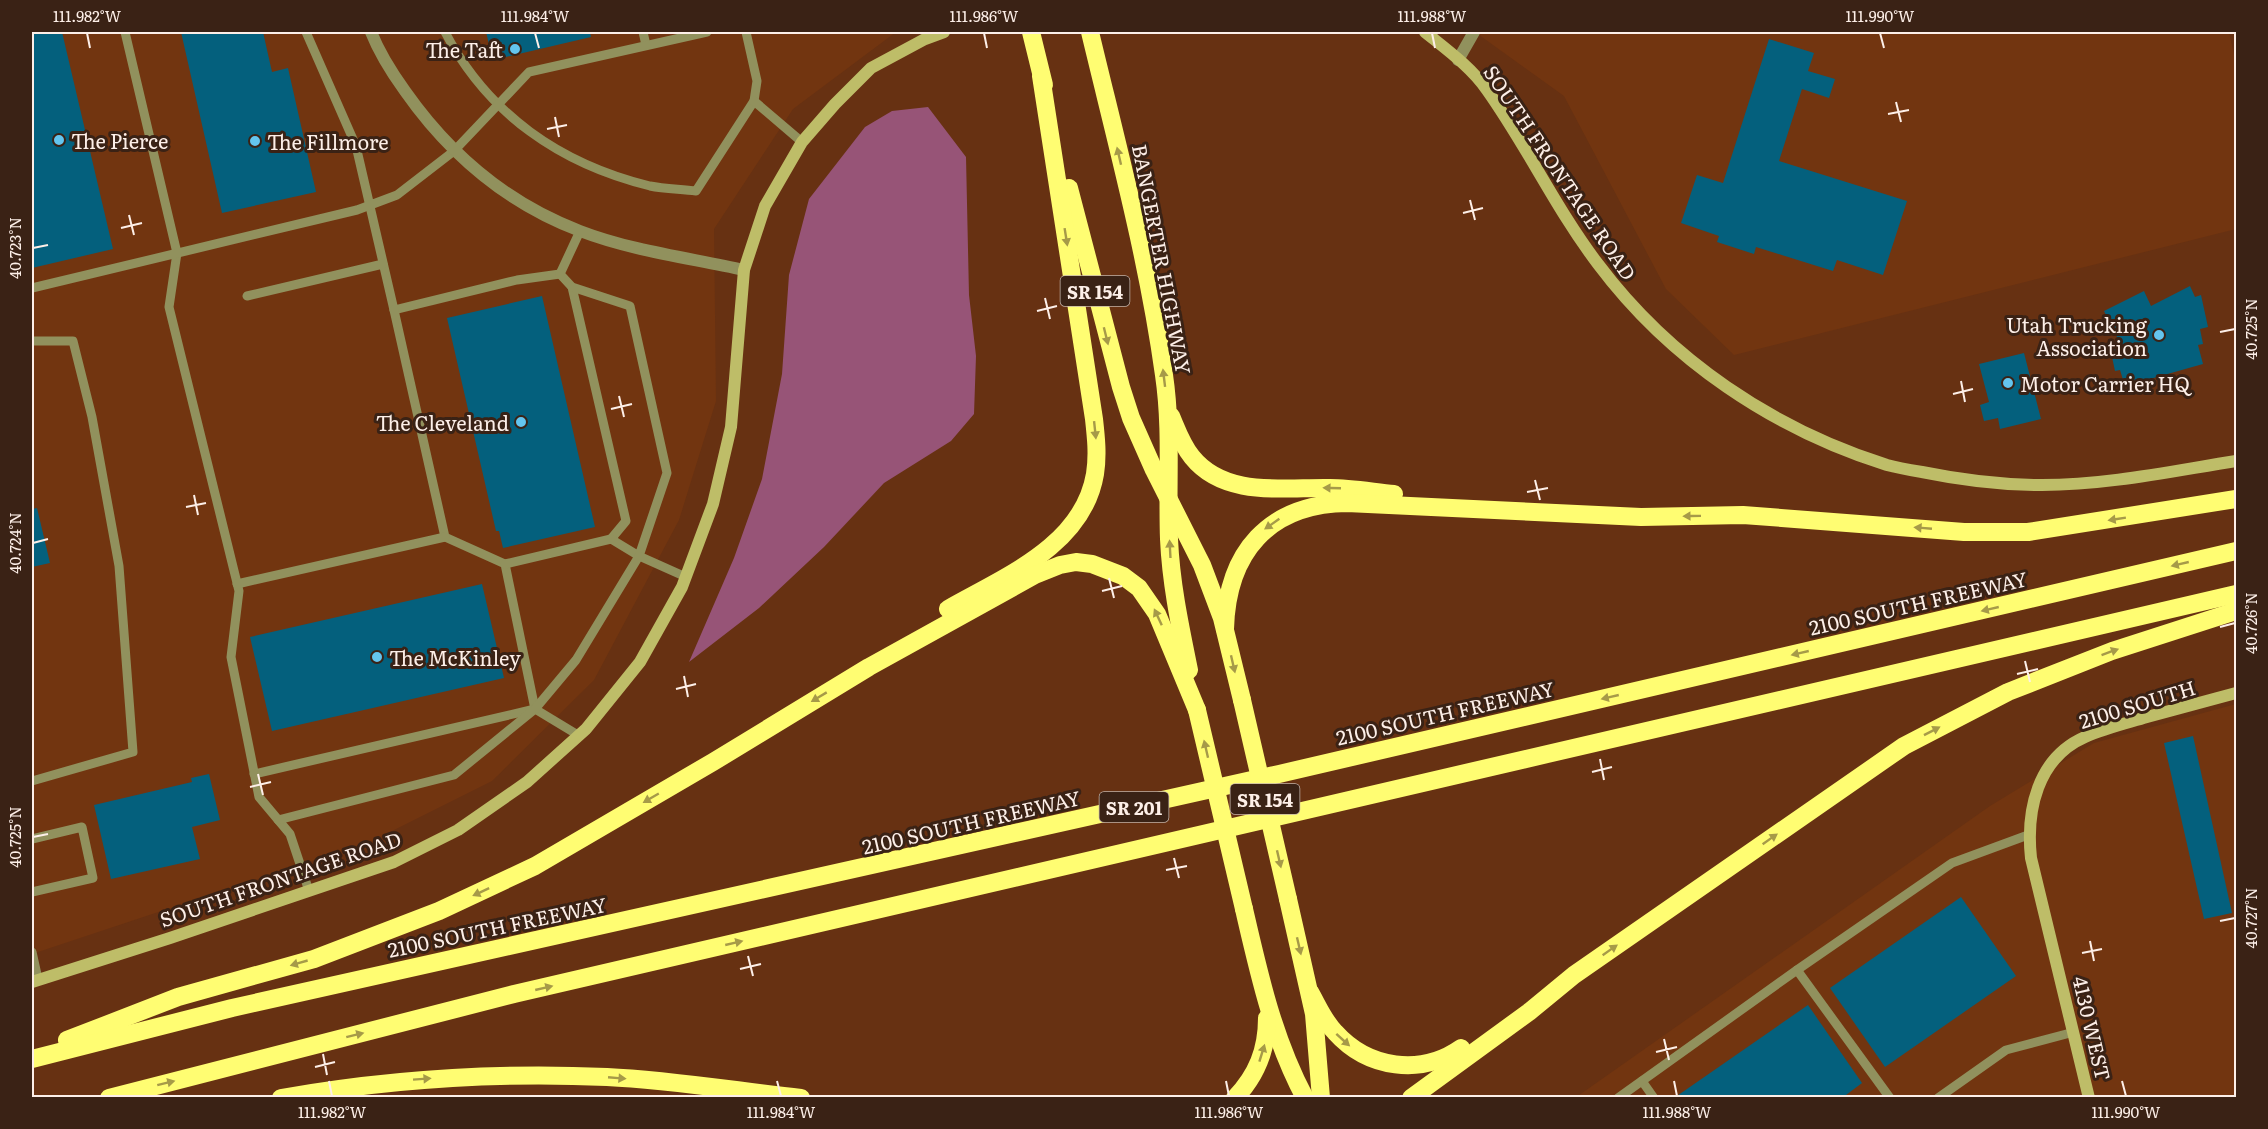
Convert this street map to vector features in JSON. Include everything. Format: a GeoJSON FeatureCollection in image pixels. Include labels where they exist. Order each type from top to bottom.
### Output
{"type":"FeatureCollection","features":[{"type":"Feature","properties":{"kind":"highway","name":"BANGERTER HIGHWAY"},"geometry":{"type":"LineString","coordinates":[[1031,32],[1118,377],[1131,418],[1202,565],[1225,629],[1310,993],[1319,1051],[1321,1098]]}},
{"type":"Feature","properties":{"kind":"highway","name":"BANGERTER HIGHWAY"},"geometry":{"type":"LineString","coordinates":[[1090,32],[1143,264],[1164,376],[1172,578],[1197,710],[1266,1002],[1282,1049],[1305,1098]]}},
{"type":"Feature","properties":{"kind":"highway"},"geometry":{"type":"LineString","coordinates":[[868,667],[899,637],[1049,548],[1068,530],[1080,514],[1095,477],[1097,446],[1094,419],[1041,76]]}},
{"type":"Feature","properties":{"kind":"highway"},"geometry":{"type":"LineString","coordinates":[[1167,407],[1192,457],[1213,474],[1238,485],[1254,488],[1332,488],[1641,517]]}},
{"type":"Feature","properties":{"kind":"highway"},"geometry":{"type":"LineString","coordinates":[[1225,629],[1230,585],[1248,548],[1260,534],[1277,521],[1309,507],[1347,503],[1641,517],[1743,515],[1964,532],[2028,532],[2236,499]]}},
{"type":"Feature","properties":{"kind":"highway","name":"2100 SOUTH FREEWAY"},"geometry":{"type":"LineString","coordinates":[[32,1059],[288,995],[1233,784],[2236,551]]}},
{"type":"Feature","properties":{"kind":"highway"},"geometry":{"type":"LineString","coordinates":[[32,1054],[178,997],[314,959],[440,911],[535,866],[713,762],[868,667],[1035,575],[1060,565],[1076,562],[1092,564],[1123,576],[1140,588],[1157,615],[1197,710]]}},
{"type":"Feature","properties":{"kind":"highway","name":"SR 201"},"geometry":{"type":"LineString","coordinates":[[109,1098],[538,989],[2236,594]]}},
{"type":"Feature","properties":{"kind":"highway"},"geometry":{"type":"LineString","coordinates":[[1310,993],[1330,1027],[1350,1047],[1382,1062],[1401,1066],[1418,1065],[1450,1055],[1523,1005],[1574,975],[1904,746],[2008,692],[2112,651],[2236,611]]}},
{"type":"Feature","properties":{"kind":"highway"},"geometry":{"type":"LineString","coordinates":[[1411,1098],[1529,1012],[1574,975]]}},
{"type":"Feature","properties":{"kind":"highway"},"geometry":{"type":"LineString","coordinates":[[1235,1098],[1261,1060],[1267,1031],[1266,1002]]}},
{"type":"Feature","properties":{"kind":"highway"},"geometry":{"type":"LineString","coordinates":[[281,1098],[393,1081],[549,1075],[610,1077],[801,1098]]}},
{"type":"Feature","properties":{"kind":"street"},"geometry":{"type":"LineString","coordinates":[[371,32],[396,78],[415,105],[454,151],[485,179],[528,207],[580,231],[614,242],[744,270]]}},
{"type":"Feature","properties":{"kind":"street","name":"SOUTH FRONTAGE ROAD"},"geometry":{"type":"LineString","coordinates":[[35,981],[394,862],[458,830],[526,783],[578,735],[640,662],[686,577],[713,504],[731,427],[744,270],[765,206],[802,142],[871,68],[925,39],[944,32]]}},
{"type":"Feature","properties":{"kind":"street","name":"SOUTH FRONTAGE ROAD"},"geometry":{"type":"LineString","coordinates":[[1425,32],[1486,88],[1563,216],[1626,301],[1692,363],[1752,404],[1819,439],[1888,465],[1965,480],[2043,485],[2119,480],[2236,461]]}},
{"type":"Feature","properties":{"kind":"street"},"geometry":{"type":"LineString","coordinates":[[1458,60],[1474,32]]}},
{"type":"Feature","properties":{"kind":"street","name":"2100 SOUTH"},"geometry":{"type":"LineString","coordinates":[[2035,791],[2048,767],[2065,750],[2084,737],[2236,693]]}},
{"type":"Feature","properties":{"kind":"street","name":"4130 WEST"},"geometry":{"type":"LineString","coordinates":[[2035,791],[2028,835],[2031,858],[2089,1098]]}},
{"type":"Feature","properties":{"kind":"lane"},"geometry":{"type":"LineString","coordinates":[[125,32],[177,253],[169,307],[239,591],[231,657],[254,774],[259,797],[290,834],[309,891]]}},
{"type":"Feature","properties":{"kind":"lane"},"geometry":{"type":"LineString","coordinates":[[306,32],[356,146],[445,537]]}},
{"type":"Feature","properties":{"kind":"lane"},"geometry":{"type":"LineString","coordinates":[[445,32],[458,57],[496,105],[546,144],[598,170],[652,186],[696,191],[754,100],[757,81],[746,32]]}},
{"type":"Feature","properties":{"kind":"lane"},"geometry":{"type":"LineString","coordinates":[[643,32],[646,45]]}},
{"type":"Feature","properties":{"kind":"lane"},"geometry":{"type":"LineString","coordinates":[[32,288],[369,206],[398,195],[454,151],[529,72],[707,32]]}},
{"type":"Feature","properties":{"kind":"lane"},"geometry":{"type":"LineString","coordinates":[[754,100],[802,142]]}},
{"type":"Feature","properties":{"kind":"lane"},"geometry":{"type":"LineString","coordinates":[[560,274],[580,231]]}},
{"type":"Feature","properties":{"kind":"lane"},"geometry":{"type":"LineString","coordinates":[[247,296],[383,264]]}},
{"type":"Feature","properties":{"kind":"lane"},"geometry":{"type":"LineString","coordinates":[[278,820],[454,775],[536,709],[576,660],[639,556],[667,472],[630,306],[572,287],[560,274]]}},
{"type":"Feature","properties":{"kind":"lane"},"geometry":{"type":"LineString","coordinates":[[394,310],[518,280],[560,274]]}},
{"type":"Feature","properties":{"kind":"lane"},"geometry":{"type":"LineString","coordinates":[[237,584],[445,537],[504,564],[611,539],[626,521],[572,287]]}},
{"type":"Feature","properties":{"kind":"lane"},"geometry":{"type":"LineString","coordinates":[[32,341],[73,341],[92,417],[119,566],[133,752],[32,782]]}},
{"type":"Feature","properties":{"kind":"lane"},"geometry":{"type":"LineString","coordinates":[[611,539],[639,556],[686,577]]}},
{"type":"Feature","properties":{"kind":"lane"},"geometry":{"type":"LineString","coordinates":[[504,564],[536,709]]}},
{"type":"Feature","properties":{"kind":"lane"},"geometry":{"type":"LineString","coordinates":[[254,774],[536,709],[578,735]]}},
{"type":"Feature","properties":{"kind":"lane"},"geometry":{"type":"LineString","coordinates":[[32,839],[82,826],[93,878],[32,892]]}},
{"type":"Feature","properties":{"kind":"lane"},"geometry":{"type":"LineString","coordinates":[[1618,1098],[1952,863],[2028,835]]}},
{"type":"Feature","properties":{"kind":"lane"},"geometry":{"type":"LineString","coordinates":[[32,952],[35,981]]}},
{"type":"Feature","properties":{"kind":"lane"},"geometry":{"type":"LineString","coordinates":[[1797,970],[1890,1098]]}},
{"type":"Feature","properties":{"kind":"lane"},"geometry":{"type":"LineString","coordinates":[[1938,1098],[2006,1050],[2074,1032]]}},
{"type":"Feature","properties":{"kind":"lane"},"geometry":{"type":"LineString","coordinates":[[1642,1081],[1654,1098]]}},
{"type":"Feature","properties":{"kind":"shaded area"},"geometry":{"type":"Polygon","coordinates":[[[32,32],[896,32],[793,109],[714,229],[716,401],[679,520],[594,680],[492,781],[372,841],[32,954],[32,32]]]}},
{"type":"Feature","properties":{"kind":"shaded area"},"geometry":{"type":"Polygon","coordinates":[[[1475,32],[2229,32],[2236,64],[2236,229],[1734,355],[1666,289],[1564,96],[1475,32]]]}},
{"type":"Feature","properties":{"kind":"shaded area"},"geometry":{"type":"Polygon","coordinates":[[[928,107],[966,157],[969,295],[976,356],[974,414],[951,441],[884,483],[824,547],[759,608],[689,662],[734,558],[762,479],[782,374],[789,275],[809,199],[865,127],[892,111],[928,107]]]}},
{"type":"Feature","properties":{"kind":"shaded area"},"geometry":{"type":"Polygon","coordinates":[[[2236,704],[2236,1097],[1575,1098],[1990,806],[2094,743],[2236,704]]]}},
{"type":"Feature","properties":{"kind":"building","name":"The Pierce"},"geometry":{"type":"Polygon","coordinates":[[[32,32],[62,32],[113,249],[32,268],[32,32]]]}},
{"type":"Feature","properties":{"kind":"building","name":"The Fillmore"},"geometry":{"type":"Polygon","coordinates":[[[181,32],[263,32],[272,72],[288,68],[316,192],[222,213],[181,32]]]}},
{"type":"Feature","properties":{"kind":"building","name":"The Taft"},"geometry":{"type":"Polygon","coordinates":[[[486,32],[590,32],[591,37],[493,60],[486,32]]]}},
{"type":"Feature","properties":{"kind":"building"},"geometry":{"type":"Polygon","coordinates":[[[1769,39],[1814,53],[1808,71],[1835,79],[1829,98],[1802,89],[1779,161],[1907,201],[1883,275],[1837,260],[1833,271],[1756,247],[1754,254],[1717,242],[1719,236],[1681,223],[1697,175],[1723,183],[1769,39]]]}},
{"type":"Feature","properties":{"kind":"building","name":"Utah Trucking Association"},"geometry":{"type":"Polygon","coordinates":[[[2190,286],[2195,297],[2201,295],[2208,327],[2200,329],[2203,344],[2198,345],[2203,364],[2125,386],[2120,370],[2115,371],[2109,343],[2119,341],[2104,311],[2144,291],[2151,306],[2190,286]]]}},
{"type":"Feature","properties":{"kind":"building","name":"The Cleveland"},"geometry":{"type":"Polygon","coordinates":[[[542,296],[595,527],[503,548],[499,531],[496,531],[447,318],[542,296]]]}},
{"type":"Feature","properties":{"kind":"building","name":"Motor Carrier HQ"},"geometry":{"type":"Polygon","coordinates":[[[2024,353],[2041,419],[2000,429],[1998,418],[1984,421],[1980,405],[1989,402],[1979,364],[2024,353]]]}},
{"type":"Feature","properties":{"kind":"building"},"geometry":{"type":"Polygon","coordinates":[[[37,508],[50,563],[32,567],[32,509],[37,508]]]}},
{"type":"Feature","properties":{"kind":"building","name":"The McKinley"},"geometry":{"type":"Polygon","coordinates":[[[482,584],[504,678],[272,731],[250,637],[482,584]]]}},
{"type":"Feature","properties":{"kind":"building"},"geometry":{"type":"Polygon","coordinates":[[[2193,736],[2232,913],[2204,919],[2164,743],[2193,736]]]}},
{"type":"Feature","properties":{"kind":"building"},"geometry":{"type":"Polygon","coordinates":[[[209,774],[220,820],[192,827],[200,859],[111,879],[94,805],[192,782],[191,778],[209,774]]]}},
{"type":"Feature","properties":{"kind":"building"},"geometry":{"type":"Polygon","coordinates":[[[1961,897],[2016,976],[1885,1067],[1830,988],[1961,897]]]}},
{"type":"Feature","properties":{"kind":"building"},"geometry":{"type":"Polygon","coordinates":[[[1808,1005],[1862,1083],[1842,1098],[1674,1098],[1808,1005]]]}},
{"type":"Feature","properties":{"kind":"place","name":"The Taft"},"geometry":{"type":"Point","coordinates":[515,49]}},
{"type":"Feature","properties":{"kind":"place","name":"The Pierce"},"geometry":{"type":"Point","coordinates":[59,140]}},
{"type":"Feature","properties":{"kind":"place","name":"The Fillmore"},"geometry":{"type":"Point","coordinates":[255,141]}},
{"type":"Feature","properties":{"kind":"place","name":"Utah Trucking Association"},"geometry":{"type":"Point","coordinates":[2159,335]}},
{"type":"Feature","properties":{"kind":"place","name":"Motor Carrier HQ"},"geometry":{"type":"Point","coordinates":[2008,383]}},
{"type":"Feature","properties":{"kind":"place","name":"The Cleveland"},"geometry":{"type":"Point","coordinates":[521,422]}},
{"type":"Feature","properties":{"kind":"place","name":"The McKinley"},"geometry":{"type":"Point","coordinates":[377,657]}}]}
